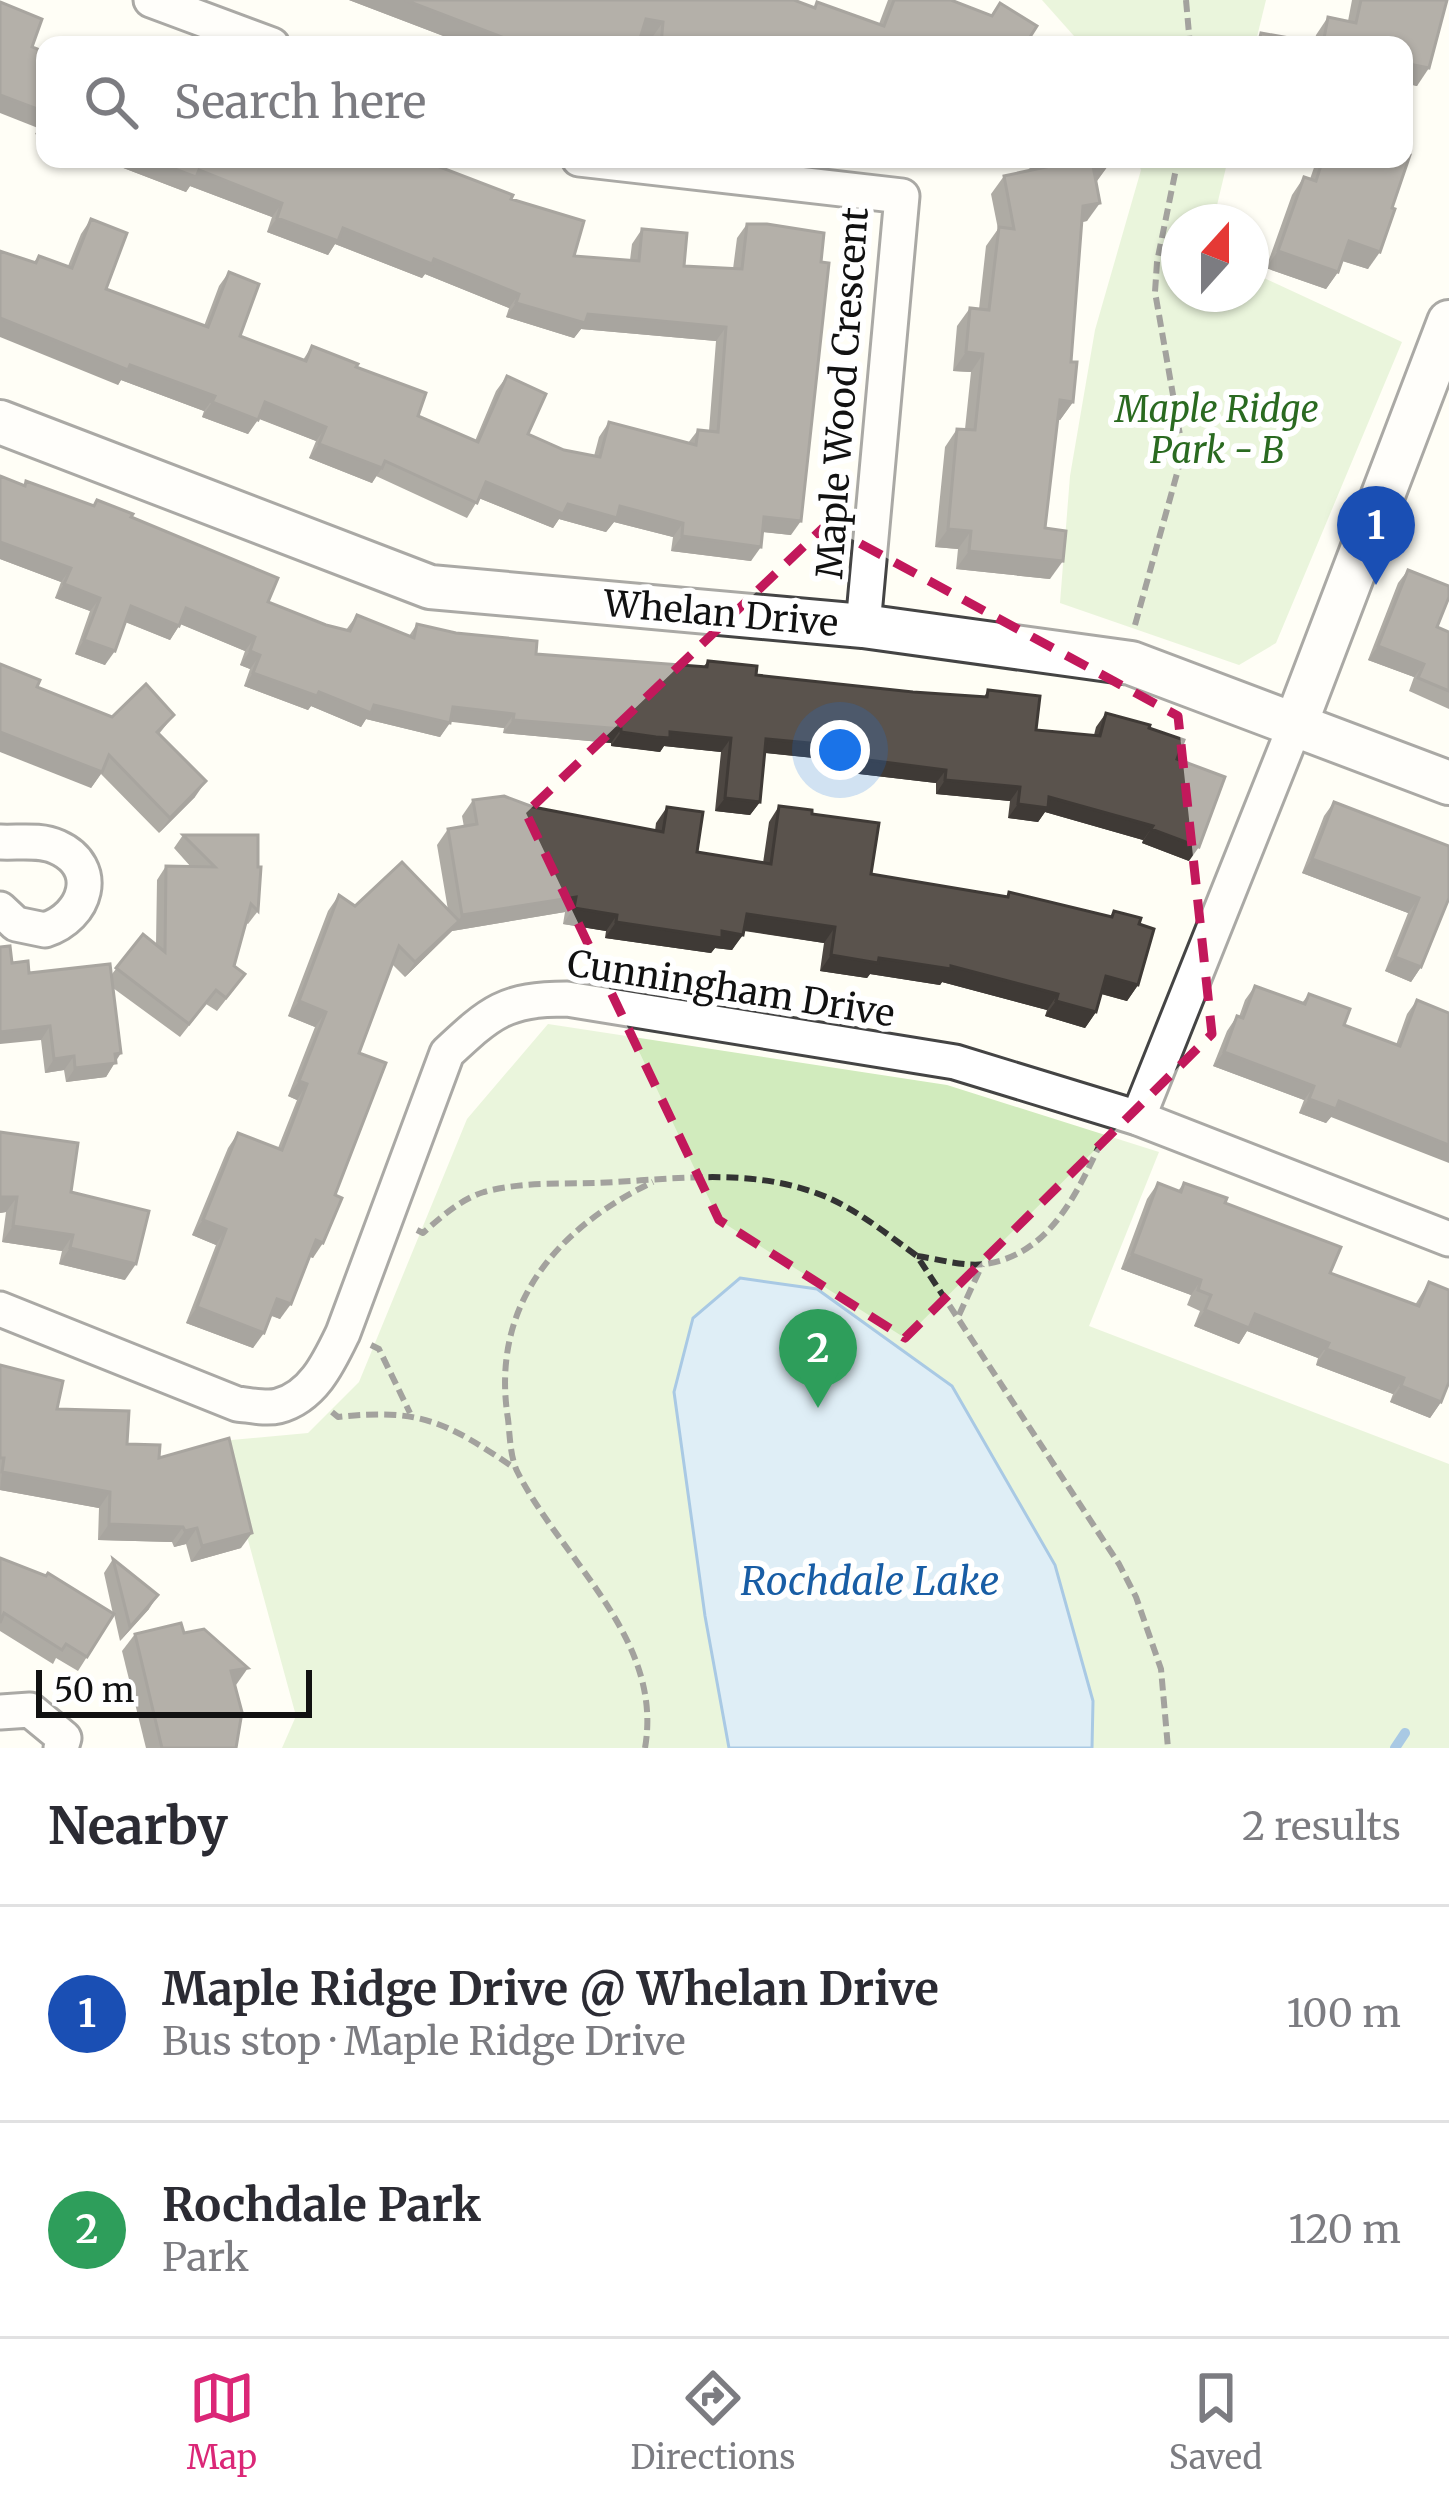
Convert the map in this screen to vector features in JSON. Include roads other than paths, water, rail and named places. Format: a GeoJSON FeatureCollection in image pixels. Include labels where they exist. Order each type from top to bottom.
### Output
{"type":"FeatureCollection","features":[{"type":"Feature","properties":{"kind":"street"},"geometry":{"type":"LineString","coordinates":[[151,0],[248,36]]}},
{"type":"Feature","properties":{"kind":"street","name":"Maple Wood Crescent"},"geometry":{"type":"LineString","coordinates":[[658,168],[902,196],[863,626]]}},
{"type":"Feature","properties":{"kind":"street"},"geometry":{"type":"LineString","coordinates":[[1124,1114],[1296,723],[1449,322]]}},
{"type":"Feature","properties":{"kind":"street","name":"Whelan Drive"},"geometry":{"type":"LineString","coordinates":[[0,422],[430,587],[863,626],[1131,662],[1449,783]]}},
{"type":"Feature","properties":{"kind":"street"},"geometry":{"type":"LineString","coordinates":[[0,842],[49,843],[63,849],[82,873],[84,888],[72,916],[45,931],[16,924],[0,909]]}},
{"type":"Feature","properties":{"kind":"street","name":"Cunningham Drive"},"geometry":{"type":"LineString","coordinates":[[0,1309],[237,1403],[276,1407],[306,1391],[325,1370],[343,1333],[447,1053],[482,1020],[525,999],[567,999],[955,1062],[1124,1114],[1449,1239]]}},
{"type":"Feature","properties":{"kind":"street"},"geometry":{"type":"LineString","coordinates":[[0,1712],[30,1710],[64,1738],[61,1748]]}},
{"type":"Feature","properties":{"kind":"water","name":"Rochdale Lake"},"geometry":{"type":"Polygon","coordinates":[[[740,1278],[817,1289],[952,1386],[1055,1565],[1093,1701],[1092,1748],[729,1748],[674,1392],[693,1318],[740,1278]]]}},
{"type":"Feature","properties":{"kind":"waterway"},"geometry":{"type":"LineString","coordinates":[[1395,1748],[1405,1733]]}},
{"type":"Feature","properties":{"kind":"place","name":"Maple Ridge Drive @ Whelan Drive"},"geometry":{"type":"Point","coordinates":[1376,585]}},
{"type":"Feature","properties":{"kind":"place","name":"Rochdale Park"},"geometry":{"type":"Point","coordinates":[818,1408]}},
{"type":"Feature","properties":{"kind":"park label","name":"Maple Ridge Park - B"},"geometry":{"type":"Point","coordinates":[1217,430]}}]}
